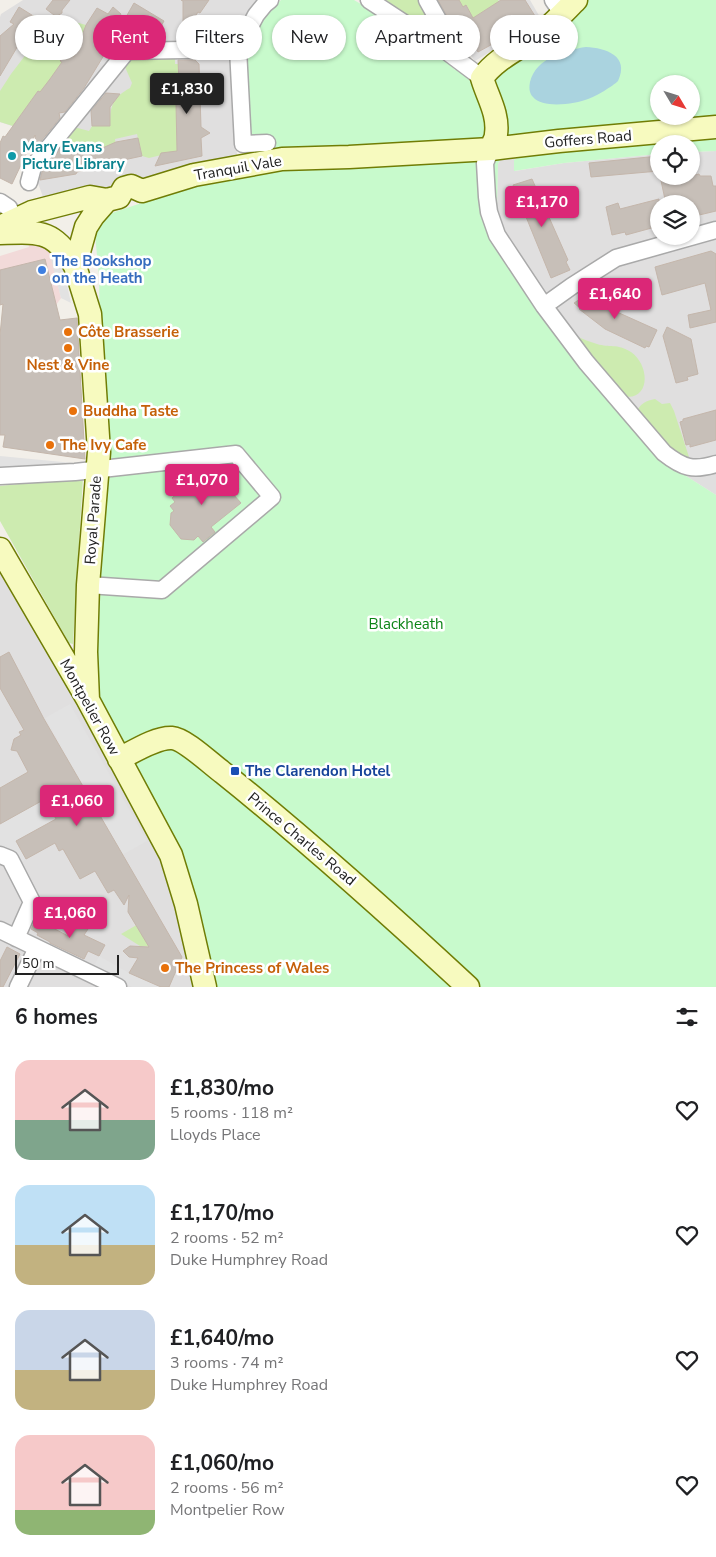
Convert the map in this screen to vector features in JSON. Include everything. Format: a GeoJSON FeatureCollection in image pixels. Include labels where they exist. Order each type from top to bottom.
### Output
{"type":"FeatureCollection","features":[{"type":"Feature","properties":{"kind":"street"},"geometry":{"type":"LineString","coordinates":[[256,15],[264,4],[270,0]]}},
{"type":"Feature","properties":{"kind":"street"},"geometry":{"type":"LineString","coordinates":[[369,0],[442,48],[482,78],[491,99],[496,125],[496,134],[485,162],[487,197],[492,224],[504,249],[586,362],[664,453],[677,464],[694,468],[716,464]]}},
{"type":"Feature","properties":{"kind":"street"},"geometry":{"type":"LineString","coordinates":[[427,0],[462,63]]}},
{"type":"Feature","properties":{"kind":"street"},"geometry":{"type":"LineString","coordinates":[[482,78],[498,61],[546,30],[564,4]]}},
{"type":"Feature","properties":{"kind":"street"},"geometry":{"type":"LineString","coordinates":[[29,182],[33,167],[127,51],[176,50]]}},
{"type":"Feature","properties":{"kind":"street"},"geometry":{"type":"LineString","coordinates":[[238,60],[242,144],[267,143]]}},
{"type":"Feature","properties":{"kind":"street","name":"Goffers Road"},"geometry":{"type":"LineString","coordinates":[[491,149],[716,127]]}},
{"type":"Feature","properties":{"kind":"street","name":"Tranquil Vale"},"geometry":{"type":"LineString","coordinates":[[113,198],[129,203],[136,201],[142,191],[194,175],[275,159],[491,149]]}},
{"type":"Feature","properties":{"kind":"street"},"geometry":{"type":"LineString","coordinates":[[9,228],[32,212],[90,197],[113,198]]}},
{"type":"Feature","properties":{"kind":"street"},"geometry":{"type":"LineString","coordinates":[[75,266],[86,227],[93,216],[113,198]]}},
{"type":"Feature","properties":{"kind":"street"},"geometry":{"type":"LineString","coordinates":[[0,202],[9,208],[9,228]]}},
{"type":"Feature","properties":{"kind":"street"},"geometry":{"type":"LineString","coordinates":[[9,228],[35,232],[52,239],[63,248],[75,266]]}},
{"type":"Feature","properties":{"kind":"street"},"geometry":{"type":"LineString","coordinates":[[544,306],[616,258],[716,230]]}},
{"type":"Feature","properties":{"kind":"street","name":"Royal Parade"},"geometry":{"type":"LineString","coordinates":[[75,266],[90,314],[99,452],[88,585],[86,652],[88,700]]}},
{"type":"Feature","properties":{"kind":"street"},"geometry":{"type":"LineString","coordinates":[[0,476],[75,472],[236,454],[272,497],[162,590],[88,585]]}},
{"type":"Feature","properties":{"kind":"street","name":"Montpelier Row"},"geometry":{"type":"LineString","coordinates":[[0,549],[88,700],[162,838],[177,872],[204,986]]}},
{"type":"Feature","properties":{"kind":"street","name":"Prince Charles Road"},"geometry":{"type":"LineString","coordinates":[[119,759],[161,740],[172,738],[184,743],[337,868],[468,987]]}},
{"type":"Feature","properties":{"kind":"street"},"geometry":{"type":"LineString","coordinates":[[0,854],[10,860],[32,902],[16,938]]}},
{"type":"Feature","properties":{"kind":"street"},"geometry":{"type":"LineString","coordinates":[[0,930],[118,987]]}},
{"type":"Feature","properties":{"kind":"street"},"geometry":{"type":"LineString","coordinates":[[18,987],[37,948]]}},
{"type":"Feature","properties":{"kind":"shaded area"},"geometry":{"type":"Polygon","coordinates":[[[23,0],[258,0],[254,3],[248,15],[176,15],[176,45],[166,45],[166,15],[93,15],[93,60],[116,60],[46,147],[30,132],[0,122],[1,14],[23,0]]]}},
{"type":"Feature","properties":{"kind":"shaded area"},"geometry":{"type":"Polygon","coordinates":[[[433,0],[530,0],[539,15],[490,15],[490,52],[480,58],[480,15],[442,15],[433,0]]]}},
{"type":"Feature","properties":{"kind":"shaded area"},"geometry":{"type":"Polygon","coordinates":[[[166,55],[176,55],[176,60],[230,60],[237,155],[57,201],[45,199],[38,183],[38,168],[124,60],[166,60],[166,55]]]}},
{"type":"Feature","properties":{"kind":"shaded area"},"geometry":{"type":"Polygon","coordinates":[[[716,151],[716,495],[683,474],[679,461],[586,356],[506,240],[498,216],[497,206],[498,164],[501,158],[519,157],[514,160],[515,171],[564,163],[650,155],[650,185],[700,185],[700,152],[716,151]]]}},
{"type":"Feature","properties":{"kind":"shaded area"},"geometry":{"type":"Polygon","coordinates":[[[27,239],[34,239],[50,251],[61,298],[56,305],[38,307],[37,302],[0,305],[0,256],[29,247],[27,239]]]}},
{"type":"Feature","properties":{"kind":"shaded area"},"geometry":{"type":"Polygon","coordinates":[[[51,259],[62,263],[71,303],[61,298],[51,259]]]}},
{"type":"Feature","properties":{"kind":"shaded area"},"geometry":{"type":"Polygon","coordinates":[[[0,456],[73,463],[72,469],[0,471],[0,456]]]}},
{"type":"Feature","properties":{"kind":"shaded area"},"geometry":{"type":"Polygon","coordinates":[[[0,566],[164,857],[194,987],[0,987],[0,566]]]}},
{"type":"Feature","properties":{"kind":"shaded area"},"geometry":{"type":"Polygon","coordinates":[[[70,704],[147,841],[122,855],[45,718],[70,704]]]}},
{"type":"Feature","properties":{"kind":"shaded area"},"geometry":{"type":"Polygon","coordinates":[[[36,804],[43,808],[51,824],[40,830],[39,828],[16,841],[26,859],[14,866],[0,855],[0,824],[36,804]]]}},
{"type":"Feature","properties":{"kind":"shaded area"},"geometry":{"type":"Polygon","coordinates":[[[99,956],[129,973],[161,987],[132,987],[93,968],[99,956]]]}},
{"type":"Feature","properties":{"kind":"green space","name":"Blackheath"},"geometry":{"type":"Polygon","coordinates":[[[281,0],[354,0],[380,15],[356,15],[356,60],[445,60],[455,70],[503,70],[519,60],[578,60],[578,15],[575,15],[580,9],[572,0],[716,0],[716,151],[700,152],[700,135],[650,135],[650,155],[564,163],[514,171],[514,160],[519,157],[501,158],[498,164],[497,206],[500,225],[586,356],[679,461],[683,474],[716,495],[716,987],[214,987],[97,696],[95,681],[102,493],[99,276],[94,224],[100,217],[180,190],[250,177],[245,60],[262,60],[263,20],[281,0]]]}},
{"type":"Feature","properties":{"kind":"green space"},"geometry":{"type":"Polygon","coordinates":[[[386,0],[421,0],[429,15],[405,15],[386,0]]]}},
{"type":"Feature","properties":{"kind":"green space"},"geometry":{"type":"Polygon","coordinates":[[[459,0],[498,0],[502,6],[492,10],[490,7],[479,15],[471,15],[467,6],[463,7],[459,0]]]}},
{"type":"Feature","properties":{"kind":"green space"},"geometry":{"type":"Polygon","coordinates":[[[166,58],[175,58],[175,64],[178,64],[179,83],[174,84],[169,99],[170,104],[183,104],[178,151],[149,158],[142,156],[137,134],[115,139],[116,147],[91,153],[90,148],[67,151],[64,135],[74,127],[89,131],[92,126],[110,126],[113,103],[119,95],[130,88],[132,83],[125,67],[128,60],[166,60],[166,58]]]}},
{"type":"Feature","properties":{"kind":"green space"},"geometry":{"type":"Polygon","coordinates":[[[22,60],[62,60],[63,62],[48,98],[38,91],[13,126],[0,122],[0,91],[22,60]]]}},
{"type":"Feature","properties":{"kind":"green space"},"geometry":{"type":"Polygon","coordinates":[[[576,336],[597,344],[621,348],[631,352],[638,358],[644,374],[644,382],[638,394],[631,397],[622,396],[576,336]]]}},
{"type":"Feature","properties":{"kind":"green space"},"geometry":{"type":"Polygon","coordinates":[[[655,399],[662,404],[670,403],[689,457],[675,454],[637,411],[644,403],[655,399]]]}},
{"type":"Feature","properties":{"kind":"green space"},"geometry":{"type":"Polygon","coordinates":[[[83,477],[73,644],[69,643],[0,521],[0,486],[83,477]]]}},
{"type":"Feature","properties":{"kind":"green space"},"geometry":{"type":"Polygon","coordinates":[[[140,923],[162,947],[140,946],[121,934],[140,923]]]}},
{"type":"Feature","properties":{"kind":"water"},"geometry":{"type":"Polygon","coordinates":[[[586,47],[601,49],[614,55],[621,65],[618,81],[595,96],[575,102],[551,104],[538,101],[533,97],[530,90],[530,82],[538,67],[547,60],[578,60],[578,48],[586,47]]]}},
{"type":"Feature","properties":{"kind":"building"},"geometry":{"type":"Polygon","coordinates":[[[53,0],[70,0],[59,15],[54,15],[46,9],[53,0]]]}},
{"type":"Feature","properties":{"kind":"building"},"geometry":{"type":"Polygon","coordinates":[[[181,0],[209,0],[200,13],[198,12],[196,15],[183,15],[183,1],[181,0]]]}},
{"type":"Feature","properties":{"kind":"building"},"geometry":{"type":"Polygon","coordinates":[[[438,0],[459,0],[463,7],[466,5],[471,15],[447,15],[438,0]]]}},
{"type":"Feature","properties":{"kind":"building"},"geometry":{"type":"Polygon","coordinates":[[[501,0],[525,0],[534,15],[490,15],[490,45],[480,51],[480,15],[478,15],[501,0]]]}},
{"type":"Feature","properties":{"kind":"building"},"geometry":{"type":"Polygon","coordinates":[[[134,3],[154,15],[127,15],[134,3]]]}},
{"type":"Feature","properties":{"kind":"building"},"geometry":{"type":"Polygon","coordinates":[[[19,7],[32,15],[15,15],[15,51],[0,76],[0,36],[14,24],[10,22],[19,7]]]}},
{"type":"Feature","properties":{"kind":"building"},"geometry":{"type":"Polygon","coordinates":[[[113,7],[121,14],[93,15],[93,60],[101,60],[84,88],[65,112],[59,113],[60,118],[36,147],[35,135],[12,184],[0,178],[0,143],[3,136],[5,137],[38,91],[40,92],[50,79],[62,62],[61,60],[83,60],[83,33],[86,25],[97,8],[108,14],[113,7]]]}},
{"type":"Feature","properties":{"kind":"building"},"geometry":{"type":"Polygon","coordinates":[[[178,60],[195,60],[199,64],[201,127],[210,133],[201,138],[202,156],[155,166],[161,153],[177,151],[176,104],[170,104],[169,99],[174,84],[179,82],[178,60]]]}},
{"type":"Feature","properties":{"kind":"building"},"geometry":{"type":"Polygon","coordinates":[[[106,93],[120,94],[110,107],[110,126],[92,126],[91,111],[106,93]]]}},
{"type":"Feature","properties":{"kind":"building"},"geometry":{"type":"Polygon","coordinates":[[[138,138],[142,156],[119,161],[120,163],[101,168],[77,172],[76,174],[40,180],[42,172],[65,143],[67,152],[91,148],[91,153],[116,142],[138,138]]]}},
{"type":"Feature","properties":{"kind":"building"},"geometry":{"type":"Polygon","coordinates":[[[650,157],[650,172],[591,177],[589,163],[650,157]]]}},
{"type":"Feature","properties":{"kind":"building"},"geometry":{"type":"Polygon","coordinates":[[[700,176],[711,176],[713,186],[716,186],[716,211],[700,215],[700,195],[664,195],[662,185],[700,185],[700,176]]]}},
{"type":"Feature","properties":{"kind":"building"},"geometry":{"type":"Polygon","coordinates":[[[532,179],[568,260],[566,262],[570,270],[551,278],[513,185],[532,179]]]}},
{"type":"Feature","properties":{"kind":"building"},"geometry":{"type":"Polygon","coordinates":[[[650,201],[650,228],[626,235],[625,232],[612,235],[606,207],[618,203],[620,209],[650,201]]]}},
{"type":"Feature","properties":{"kind":"building"},"geometry":{"type":"Polygon","coordinates":[[[711,251],[716,254],[716,322],[690,328],[688,315],[711,310],[705,283],[662,295],[655,267],[711,251]]]}},
{"type":"Feature","properties":{"kind":"building"},"geometry":{"type":"Polygon","coordinates":[[[45,259],[60,320],[77,318],[85,459],[3,447],[5,435],[0,435],[0,335],[3,304],[0,305],[0,270],[45,259]]]}},
{"type":"Feature","properties":{"kind":"building"},"geometry":{"type":"Polygon","coordinates":[[[594,290],[619,309],[617,312],[657,330],[649,347],[646,346],[645,348],[605,329],[579,309],[574,303],[594,290]]]}},
{"type":"Feature","properties":{"kind":"building"},"geometry":{"type":"Polygon","coordinates":[[[667,327],[691,339],[698,374],[687,377],[688,380],[676,383],[663,336],[667,327]]]}},
{"type":"Feature","properties":{"kind":"building"},"geometry":{"type":"Polygon","coordinates":[[[716,410],[716,440],[690,447],[690,444],[686,445],[680,422],[683,419],[716,410]]]}},
{"type":"Feature","properties":{"kind":"building"},"geometry":{"type":"Polygon","coordinates":[[[199,470],[202,473],[204,471],[209,477],[215,472],[224,482],[229,477],[239,489],[233,494],[241,503],[211,527],[215,532],[203,542],[198,536],[194,540],[181,539],[170,525],[171,513],[174,511],[170,506],[175,502],[172,498],[191,481],[189,479],[199,470]]]}},
{"type":"Feature","properties":{"kind":"building"},"geometry":{"type":"Polygon","coordinates":[[[9,652],[44,719],[182,957],[169,987],[161,987],[129,973],[138,958],[129,957],[123,951],[130,946],[149,947],[128,912],[129,895],[124,905],[114,890],[108,893],[95,871],[80,879],[63,849],[59,851],[55,843],[26,859],[16,841],[56,819],[45,799],[0,824],[0,788],[28,772],[17,751],[11,750],[14,739],[21,735],[19,732],[24,730],[0,688],[0,657],[9,652]]]}},
{"type":"Feature","properties":{"kind":"building"},"geometry":{"type":"Polygon","coordinates":[[[36,919],[68,936],[79,922],[88,929],[84,935],[105,945],[99,956],[88,951],[84,959],[37,935],[38,933],[31,929],[36,919]]]}},
{"type":"Feature","properties":{"kind":"building"},"geometry":{"type":"Polygon","coordinates":[[[7,947],[20,954],[3,987],[0,987],[0,961],[7,947]]]}},
{"type":"Feature","properties":{"kind":"place","name":"Mary Evans Picture Library"},"geometry":{"type":"Point","coordinates":[12,156]}},
{"type":"Feature","properties":{"kind":"place","name":"The Bookshop on the Heath"},"geometry":{"type":"Point","coordinates":[42,270]}},
{"type":"Feature","properties":{"kind":"place","name":"Côte Brasserie"},"geometry":{"type":"Point","coordinates":[68,332]}},
{"type":"Feature","properties":{"kind":"place","name":"Nest & Vine"},"geometry":{"type":"Point","coordinates":[68,348]}},
{"type":"Feature","properties":{"kind":"place","name":"Buddha Taste"},"geometry":{"type":"Point","coordinates":[73,411]}},
{"type":"Feature","properties":{"kind":"place","name":"The Ivy Cafe"},"geometry":{"type":"Point","coordinates":[50,445]}},
{"type":"Feature","properties":{"kind":"place","name":"The Clarendon Hotel"},"geometry":{"type":"Point","coordinates":[235,771]}},
{"type":"Feature","properties":{"kind":"place","name":"The Princess of Wales"},"geometry":{"type":"Point","coordinates":[165,968]}}]}
